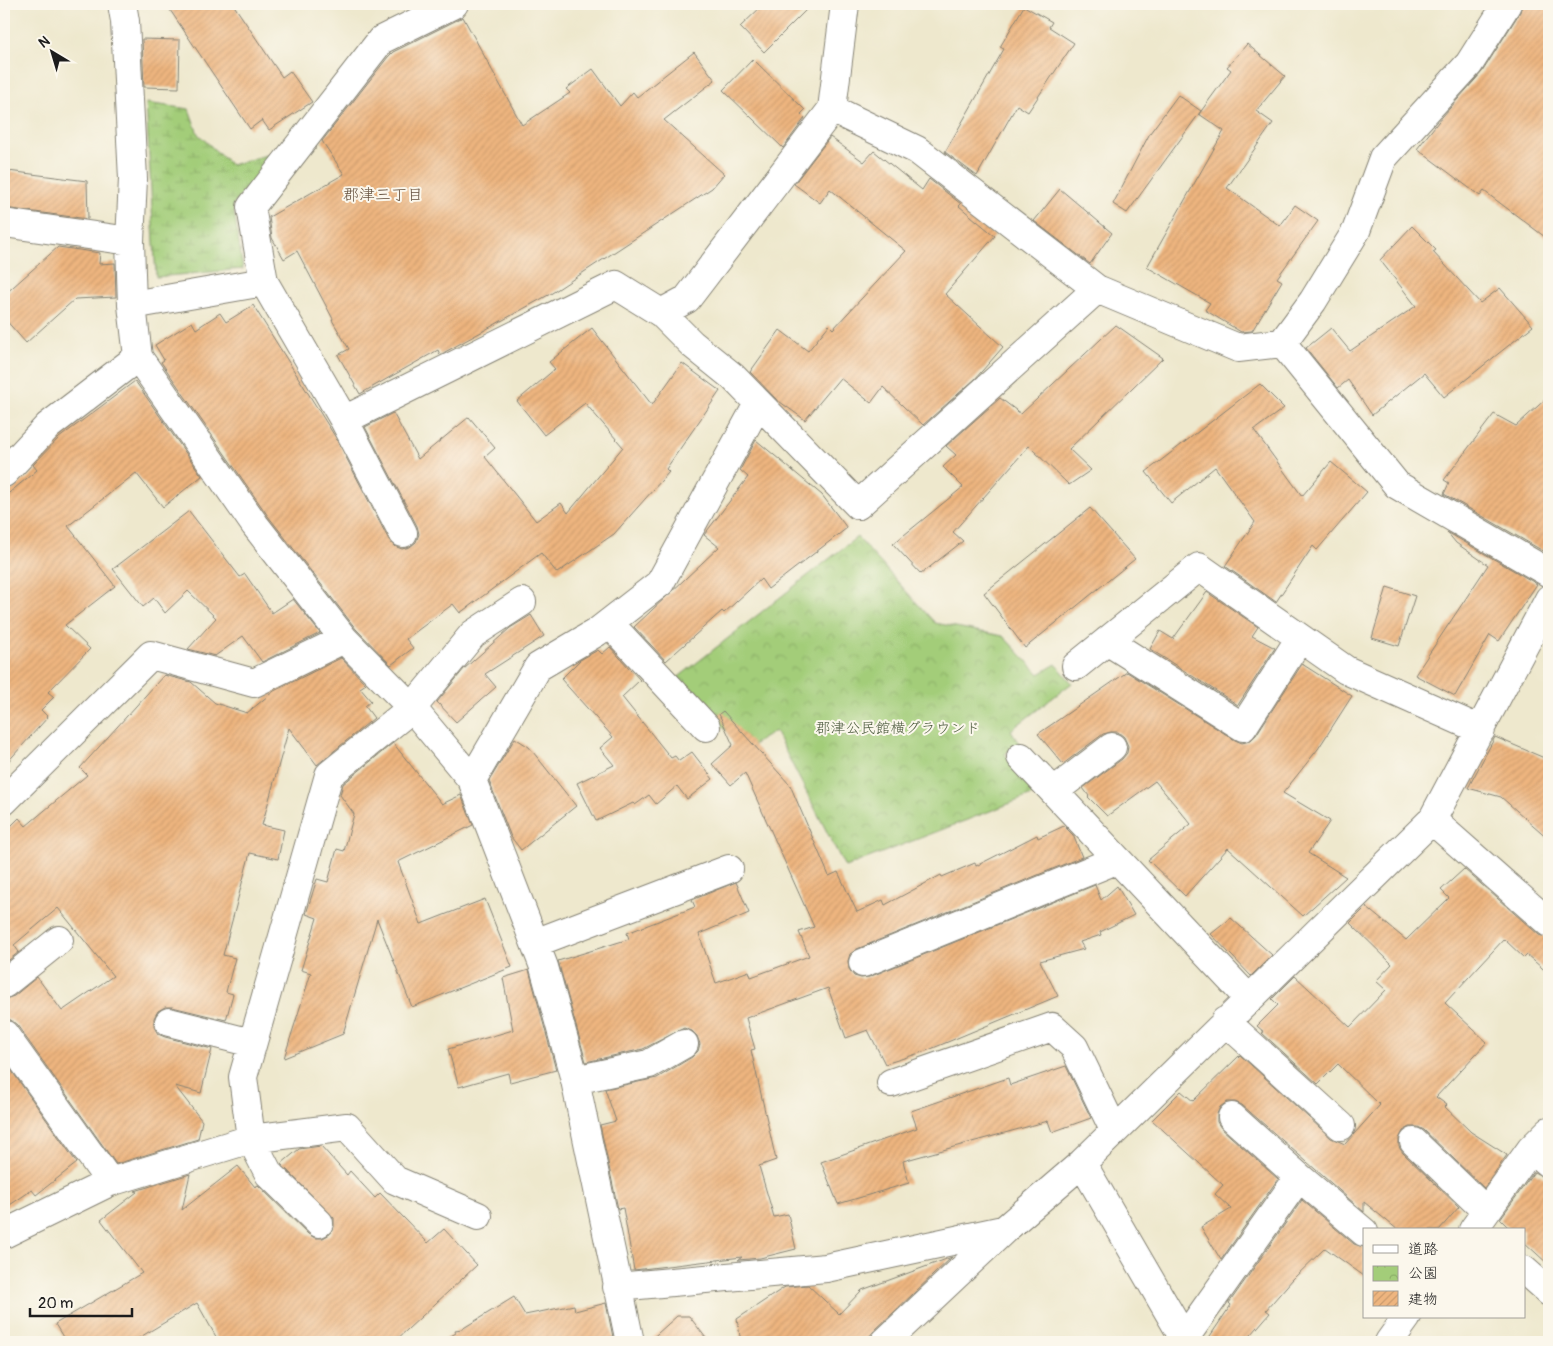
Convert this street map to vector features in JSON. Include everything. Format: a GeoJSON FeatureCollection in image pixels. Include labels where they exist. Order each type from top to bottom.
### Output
{"type":"FeatureCollection","features":[{"type":"Feature","properties":{"kind":"street"},"geometry":{"type":"LineString","coordinates":[[122,4],[125,21],[133,179],[130,241],[132,305],[138,357],[254,525],[344,639],[412,708],[472,780],[544,968],[575,1080],[630,1342]]}},
{"type":"Feature","properties":{"kind":"street"},"geometry":{"type":"LineString","coordinates":[[403,533],[344,420],[264,282],[251,208],[381,40],[454,4]]}},
{"type":"Feature","properties":{"kind":"street"},"geometry":{"type":"LineString","coordinates":[[661,313],[687,298],[832,109],[845,4]]}},
{"type":"Feature","properties":{"kind":"street"},"geometry":{"type":"LineString","coordinates":[[832,109],[917,150],[1097,289],[1238,348],[1282,343],[1313,301],[1356,231],[1383,158],[1469,64],[1507,4]]}},
{"type":"Feature","properties":{"kind":"street"},"geometry":{"type":"LineString","coordinates":[[4,223],[130,241]]}},
{"type":"Feature","properties":{"kind":"street"},"geometry":{"type":"LineString","coordinates":[[132,305],[264,282]]}},
{"type":"Feature","properties":{"kind":"street"},"geometry":{"type":"LineString","coordinates":[[344,420],[616,284],[661,313],[692,344],[733,377],[858,505],[1097,289]]}},
{"type":"Feature","properties":{"kind":"street"},"geometry":{"type":"LineString","coordinates":[[1282,343],[1397,485],[1549,573]]}},
{"type":"Feature","properties":{"kind":"street"},"geometry":{"type":"LineString","coordinates":[[4,473],[48,426],[138,357]]}},
{"type":"Feature","properties":{"kind":"street"},"geometry":{"type":"LineString","coordinates":[[472,780],[538,666],[609,623],[660,583],[758,404]]}},
{"type":"Feature","properties":{"kind":"street"},"geometry":{"type":"LineString","coordinates":[[1076,666],[1199,567],[1346,670],[1481,730]]}},
{"type":"Feature","properties":{"kind":"street"},"geometry":{"type":"LineString","coordinates":[[885,1342],[1004,1230],[1082,1162],[1432,820],[1549,599]]}},
{"type":"Feature","properties":{"kind":"street"},"geometry":{"type":"LineString","coordinates":[[319,1223],[269,1174],[251,1139],[243,1077],[329,775],[412,708],[474,634],[522,602]]}},
{"type":"Feature","properties":{"kind":"street"},"geometry":{"type":"LineString","coordinates":[[609,623],[706,727]]}},
{"type":"Feature","properties":{"kind":"street"},"geometry":{"type":"LineString","coordinates":[[1107,640],[1243,727],[1300,638]]}},
{"type":"Feature","properties":{"kind":"street"},"geometry":{"type":"LineString","coordinates":[[4,801],[151,654],[254,683],[344,639]]}},
{"type":"Feature","properties":{"kind":"street"},"geometry":{"type":"LineString","coordinates":[[1054,791],[1112,748]]}},
{"type":"Feature","properties":{"kind":"street"},"geometry":{"type":"LineString","coordinates":[[1021,757],[1248,998]]}},
{"type":"Feature","properties":{"kind":"street"},"geometry":{"type":"LineString","coordinates":[[1432,820],[1549,923]]}},
{"type":"Feature","properties":{"kind":"street"},"geometry":{"type":"LineString","coordinates":[[863,963],[1116,860]]}},
{"type":"Feature","properties":{"kind":"street"},"geometry":{"type":"LineString","coordinates":[[535,943],[729,869]]}},
{"type":"Feature","properties":{"kind":"street"},"geometry":{"type":"LineString","coordinates":[[4,984],[59,940]]}},
{"type":"Feature","properties":{"kind":"street"},"geometry":{"type":"LineString","coordinates":[[1225,1021],[1340,1126]]}},
{"type":"Feature","properties":{"kind":"street"},"geometry":{"type":"LineString","coordinates":[[169,1022],[252,1043]]}},
{"type":"Feature","properties":{"kind":"street"},"geometry":{"type":"LineString","coordinates":[[892,1083],[1052,1026],[1074,1047],[1114,1130]]}},
{"type":"Feature","properties":{"kind":"street"},"geometry":{"type":"LineString","coordinates":[[4,1034],[110,1182]]}},
{"type":"Feature","properties":{"kind":"street"},"geometry":{"type":"LineString","coordinates":[[575,1080],[649,1064],[684,1044]]}},
{"type":"Feature","properties":{"kind":"street"},"geometry":{"type":"LineString","coordinates":[[1232,1117],[1363,1231]]}},
{"type":"Feature","properties":{"kind":"street"},"geometry":{"type":"LineString","coordinates":[[4,1234],[110,1182],[251,1139],[347,1127],[395,1180],[478,1216]]}},
{"type":"Feature","properties":{"kind":"street"},"geometry":{"type":"LineString","coordinates":[[1414,1142],[1478,1224],[1543,1148]]}},
{"type":"Feature","properties":{"kind":"street"},"geometry":{"type":"LineString","coordinates":[[1082,1162],[1185,1341],[1299,1177]]}},
{"type":"Feature","properties":{"kind":"street"},"geometry":{"type":"LineString","coordinates":[[617,1287],[826,1268],[1004,1230]]}},
{"type":"Feature","properties":{"kind":"street"},"geometry":{"type":"LineString","coordinates":[[1526,1272],[1549,1292]]}},
{"type":"Feature","properties":{"kind":"street"},"geometry":{"type":"LineString","coordinates":[[1389,1342],[1406,1318]]}},
{"type":"Feature","properties":{"kind":"green space"},"geometry":{"type":"Polygon","coordinates":[[[146,103],[189,109],[198,134],[231,165],[281,151],[233,205],[243,269],[156,277],[146,103]]]}},
{"type":"Feature","properties":{"kind":"green space","name":"郡津公民館横グラウンド"},"geometry":{"type":"Polygon","coordinates":[[[857,537],[935,623],[1003,636],[1039,674],[1056,664],[1072,683],[1011,730],[1019,743],[1005,754],[1037,793],[845,867],[775,731],[745,750],[676,679],[857,537]]]}},
{"type":"Feature","properties":{"kind":"building"},"geometry":{"type":"Polygon","coordinates":[[[166,4],[233,4],[282,77],[290,71],[312,102],[269,130],[262,120],[250,129],[166,4]]]}},
{"type":"Feature","properties":{"kind":"building"},"geometry":{"type":"Polygon","coordinates":[[[764,4],[812,4],[764,52],[740,27],[764,4]]]}},
{"type":"Feature","properties":{"kind":"building"},"geometry":{"type":"Polygon","coordinates":[[[1522,4],[1549,4],[1549,240],[1484,191],[1480,196],[1417,149],[1442,117],[1482,72],[1520,12],[1522,4]]]}},
{"type":"Feature","properties":{"kind":"building"},"geometry":{"type":"Polygon","coordinates":[[[1024,6],[1052,22],[1049,27],[1074,43],[1028,112],[1017,105],[977,176],[945,152],[1004,49],[1000,47],[1024,6]]]}},
{"type":"Feature","properties":{"kind":"building"},"geometry":{"type":"Polygon","coordinates":[[[463,17],[522,125],[570,93],[566,89],[593,69],[620,106],[633,92],[637,97],[694,52],[715,80],[664,120],[724,174],[712,188],[552,293],[440,355],[438,350],[360,394],[338,355],[349,349],[297,251],[284,259],[272,238],[269,217],[344,174],[322,141],[388,57],[393,52],[463,17]]]}},
{"type":"Feature","properties":{"kind":"building"},"geometry":{"type":"Polygon","coordinates":[[[142,39],[180,40],[179,88],[144,87],[142,39]]]}},
{"type":"Feature","properties":{"kind":"building"},"geometry":{"type":"Polygon","coordinates":[[[1247,44],[1285,76],[1256,111],[1273,123],[1227,188],[1280,226],[1295,205],[1318,221],[1277,278],[1282,281],[1252,331],[1241,332],[1205,310],[1210,303],[1147,267],[1224,131],[1199,114],[1231,70],[1227,67],[1247,44]]]}},
{"type":"Feature","properties":{"kind":"building"},"geometry":{"type":"Polygon","coordinates":[[[753,59],[805,110],[801,114],[805,118],[783,148],[723,90],[753,59]]]}},
{"type":"Feature","properties":{"kind":"building"},"geometry":{"type":"Polygon","coordinates":[[[1178,95],[1201,111],[1127,213],[1113,204],[1150,133],[1178,95]]]}},
{"type":"Feature","properties":{"kind":"building"},"geometry":{"type":"Polygon","coordinates":[[[830,137],[864,162],[874,151],[922,190],[929,179],[961,204],[959,206],[995,236],[945,294],[1003,347],[975,379],[923,425],[883,387],[871,403],[840,378],[805,420],[776,399],[750,372],[780,330],[808,351],[829,325],[833,329],[906,251],[830,189],[820,203],[794,184],[830,137]]]}},
{"type":"Feature","properties":{"kind":"building"},"geometry":{"type":"Polygon","coordinates":[[[8,171],[87,181],[88,219],[4,208],[8,171]]]}},
{"type":"Feature","properties":{"kind":"building"},"geometry":{"type":"Polygon","coordinates":[[[1060,189],[1112,233],[1090,264],[1034,221],[1060,189]]]}},
{"type":"Feature","properties":{"kind":"building"},"geometry":{"type":"Polygon","coordinates":[[[1412,226],[1436,250],[1433,252],[1480,303],[1500,288],[1533,326],[1444,397],[1424,373],[1372,415],[1348,380],[1338,388],[1306,348],[1331,328],[1350,351],[1416,306],[1380,260],[1412,226]]]}},
{"type":"Feature","properties":{"kind":"building"},"geometry":{"type":"Polygon","coordinates":[[[58,247],[100,253],[99,264],[115,263],[116,297],[75,299],[26,343],[4,318],[4,295],[58,247]]]}},
{"type":"Feature","properties":{"kind":"building"},"geometry":{"type":"Polygon","coordinates":[[[253,305],[336,438],[389,540],[394,546],[402,549],[410,547],[416,542],[419,534],[417,526],[365,427],[393,413],[418,459],[469,417],[495,448],[485,457],[536,521],[561,503],[568,513],[623,447],[585,403],[544,435],[517,401],[555,369],[549,362],[592,328],[652,405],[682,363],[720,391],[666,469],[669,472],[614,534],[557,573],[541,553],[460,613],[453,604],[406,639],[413,648],[391,665],[356,629],[268,516],[161,362],[164,360],[155,345],[192,322],[196,329],[220,313],[226,322],[253,305]]]}},
{"type":"Feature","properties":{"kind":"building"},"geometry":{"type":"Polygon","coordinates":[[[1116,325],[1163,358],[1069,449],[1091,470],[1069,485],[1029,446],[953,532],[963,541],[921,574],[893,544],[963,487],[943,467],[956,455],[946,446],[1000,398],[1021,414],[1116,325]]]}},
{"type":"Feature","properties":{"kind":"building"},"geometry":{"type":"Polygon","coordinates":[[[135,381],[202,476],[163,507],[136,473],[68,526],[115,586],[65,625],[90,649],[48,692],[54,697],[41,710],[48,717],[4,766],[4,497],[37,470],[33,465],[59,438],[135,381]]]}},
{"type":"Feature","properties":{"kind":"building"},"geometry":{"type":"Polygon","coordinates":[[[1260,384],[1284,408],[1254,430],[1302,496],[1331,462],[1367,492],[1317,550],[1313,546],[1276,602],[1225,566],[1255,522],[1215,467],[1171,503],[1146,472],[1260,384]]]}},
{"type":"Feature","properties":{"kind":"building"},"geometry":{"type":"Polygon","coordinates":[[[1549,396],[1549,543],[1543,551],[1444,494],[1449,483],[1444,480],[1494,414],[1516,426],[1549,396]]]}},
{"type":"Feature","properties":{"kind":"building"},"geometry":{"type":"Polygon","coordinates":[[[756,440],[822,495],[847,528],[768,589],[761,579],[724,613],[722,611],[666,661],[634,627],[719,547],[704,535],[748,477],[740,470],[756,440]]]}},
{"type":"Feature","properties":{"kind":"building"},"geometry":{"type":"Polygon","coordinates":[[[1090,508],[1135,559],[1025,648],[984,593],[1090,508]]]}},
{"type":"Feature","properties":{"kind":"building"},"geometry":{"type":"Polygon","coordinates":[[[189,511],[240,577],[245,574],[272,613],[293,599],[320,633],[262,662],[243,636],[215,656],[188,649],[216,618],[188,591],[165,613],[154,598],[143,607],[113,569],[189,511]]]}},
{"type":"Feature","properties":{"kind":"building"},"geometry":{"type":"Polygon","coordinates":[[[1447,532],[1537,584],[1499,641],[1490,635],[1455,696],[1415,675],[1488,565],[1456,543],[1447,532]]]}},
{"type":"Feature","properties":{"kind":"building"},"geometry":{"type":"Polygon","coordinates":[[[1387,587],[1415,596],[1399,646],[1372,638],[1387,587]]]}},
{"type":"Feature","properties":{"kind":"building"},"geometry":{"type":"Polygon","coordinates":[[[1207,592],[1258,627],[1252,636],[1275,648],[1238,705],[1150,649],[1160,631],[1173,639],[1207,592]]]}},
{"type":"Feature","properties":{"kind":"building"},"geometry":{"type":"Polygon","coordinates":[[[531,615],[544,636],[485,674],[496,687],[456,722],[437,702],[464,669],[510,628],[531,615]]]}},
{"type":"Feature","properties":{"kind":"building"},"geometry":{"type":"Polygon","coordinates":[[[610,647],[640,680],[622,697],[671,758],[675,756],[679,761],[692,752],[713,779],[687,799],[677,786],[656,804],[649,795],[635,805],[633,803],[596,821],[577,783],[614,765],[600,748],[613,737],[561,679],[580,660],[598,650],[602,654],[610,647]]]}},
{"type":"Feature","properties":{"kind":"building"},"geometry":{"type":"Polygon","coordinates":[[[341,658],[366,684],[360,688],[371,701],[365,706],[374,718],[317,765],[289,728],[262,825],[284,830],[278,859],[250,853],[223,955],[235,958],[226,992],[233,994],[226,1020],[172,1007],[165,1007],[158,1011],[154,1018],[154,1027],[158,1034],[212,1049],[201,1093],[175,1086],[202,1121],[198,1139],[116,1164],[17,1025],[11,1020],[4,1019],[4,999],[14,996],[37,977],[62,1011],[113,976],[58,908],[14,945],[19,952],[4,964],[4,833],[19,818],[26,826],[87,775],[80,768],[164,675],[191,682],[215,703],[247,713],[274,691],[341,658]]]}},
{"type":"Feature","properties":{"kind":"building"},"geometry":{"type":"Polygon","coordinates":[[[1302,664],[1352,696],[1318,749],[1283,793],[1330,821],[1308,853],[1346,877],[1303,916],[1228,848],[1185,896],[1148,860],[1191,824],[1155,781],[1107,816],[1088,797],[1083,788],[1122,759],[1127,753],[1128,746],[1124,737],[1118,732],[1103,734],[1063,764],[1038,734],[1127,672],[1235,740],[1242,743],[1250,741],[1256,735],[1302,664]]]}},
{"type":"Feature","properties":{"kind":"building"},"geometry":{"type":"Polygon","coordinates":[[[723,711],[790,785],[829,876],[838,872],[857,912],[883,900],[885,905],[941,875],[942,877],[975,863],[976,866],[1037,835],[1038,838],[1064,826],[1073,835],[1082,857],[857,949],[850,954],[848,961],[849,969],[854,976],[861,978],[869,977],[1095,885],[1101,900],[1117,886],[1134,915],[1100,932],[1101,935],[1080,942],[1084,949],[1040,961],[1058,996],[926,1051],[885,1064],[868,1030],[846,1038],[828,988],[746,1018],[755,1049],[751,1050],[776,1160],[759,1166],[774,1217],[788,1214],[796,1249],[760,1258],[738,1260],[742,1257],[634,1270],[623,1208],[618,1209],[600,1125],[616,1121],[605,1089],[657,1078],[692,1057],[698,1051],[700,1044],[697,1036],[692,1031],[684,1028],[643,1049],[586,1062],[558,961],[629,939],[627,933],[695,907],[692,900],[736,882],[749,913],[699,934],[716,983],[749,971],[751,977],[809,956],[799,932],[814,927],[745,773],[731,785],[712,764],[733,745],[719,714],[723,711]]]}},
{"type":"Feature","properties":{"kind":"building"},"geometry":{"type":"Polygon","coordinates":[[[1495,737],[1549,760],[1549,839],[1501,797],[1468,788],[1495,737]]]}},
{"type":"Feature","properties":{"kind":"building"},"geometry":{"type":"Polygon","coordinates":[[[515,738],[529,747],[576,806],[521,850],[511,837],[489,781],[515,738]]]}},
{"type":"Feature","properties":{"kind":"building"},"geometry":{"type":"Polygon","coordinates":[[[393,743],[442,804],[461,795],[473,825],[398,862],[421,924],[485,899],[512,967],[412,1007],[377,919],[343,1034],[284,1058],[311,973],[301,970],[317,918],[306,914],[317,879],[328,882],[337,849],[344,851],[354,814],[340,795],[343,784],[393,743]]]}},
{"type":"Feature","properties":{"kind":"building"},"geometry":{"type":"Polygon","coordinates":[[[1464,869],[1539,935],[1549,938],[1549,974],[1527,955],[1524,958],[1504,939],[1445,1003],[1487,1042],[1436,1097],[1447,1105],[1445,1107],[1471,1132],[1507,1155],[1484,1188],[1424,1130],[1418,1127],[1410,1127],[1403,1131],[1399,1139],[1399,1147],[1403,1153],[1459,1207],[1441,1228],[1396,1228],[1364,1202],[1364,1212],[1242,1105],[1235,1102],[1227,1102],[1220,1107],[1217,1114],[1217,1122],[1221,1128],[1278,1179],[1221,1260],[1201,1227],[1231,1209],[1215,1194],[1223,1185],[1152,1120],[1181,1091],[1193,1101],[1240,1055],[1331,1138],[1345,1144],[1380,1105],[1338,1064],[1318,1084],[1262,1033],[1264,1032],[1257,1026],[1278,1005],[1272,999],[1295,976],[1350,1027],[1386,990],[1376,981],[1392,964],[1350,923],[1366,907],[1406,940],[1449,898],[1441,890],[1464,869]]]}},
{"type":"Feature","properties":{"kind":"building"},"geometry":{"type":"Polygon","coordinates":[[[1231,918],[1272,955],[1251,976],[1211,934],[1231,918]]]}},
{"type":"Feature","properties":{"kind":"building"},"geometry":{"type":"Polygon","coordinates":[[[529,970],[556,1070],[510,1082],[508,1073],[459,1087],[448,1049],[513,1030],[503,978],[529,970]]]}},
{"type":"Feature","properties":{"kind":"building"},"geometry":{"type":"Polygon","coordinates":[[[4,1060],[77,1163],[36,1195],[32,1190],[4,1209],[4,1060]]]}},
{"type":"Feature","properties":{"kind":"building"},"geometry":{"type":"Polygon","coordinates":[[[1066,1066],[1091,1118],[1052,1132],[1048,1121],[903,1161],[909,1183],[838,1204],[821,1162],[917,1128],[911,1111],[1008,1078],[1010,1085],[1066,1066]]]}},
{"type":"Feature","properties":{"kind":"building"},"geometry":{"type":"Polygon","coordinates":[[[321,1146],[347,1175],[350,1171],[375,1198],[380,1193],[428,1243],[444,1229],[477,1265],[394,1342],[219,1342],[197,1303],[132,1342],[66,1342],[55,1324],[142,1273],[101,1220],[137,1192],[135,1191],[190,1174],[182,1210],[238,1166],[255,1187],[258,1185],[308,1234],[315,1238],[323,1238],[330,1234],[334,1227],[334,1218],[281,1164],[299,1149],[321,1146]]]}},
{"type":"Feature","properties":{"kind":"building"},"geometry":{"type":"Polygon","coordinates":[[[1534,1172],[1549,1180],[1549,1265],[1526,1244],[1526,1228],[1509,1228],[1500,1219],[1534,1172]]]}},
{"type":"Feature","properties":{"kind":"building"},"geometry":{"type":"Polygon","coordinates":[[[1302,1200],[1354,1244],[1363,1247],[1363,1275],[1325,1248],[1293,1279],[1266,1310],[1270,1313],[1245,1342],[1206,1342],[1231,1305],[1229,1303],[1302,1200]]]}},
{"type":"Feature","properties":{"kind":"building"},"geometry":{"type":"Polygon","coordinates":[[[952,1257],[874,1331],[867,1339],[870,1342],[741,1342],[737,1319],[785,1287],[808,1285],[839,1314],[862,1290],[952,1257]]]}},
{"type":"Feature","properties":{"kind":"building"},"geometry":{"type":"Polygon","coordinates":[[[514,1297],[525,1315],[574,1305],[575,1311],[606,1303],[614,1342],[440,1342],[456,1333],[455,1330],[462,1329],[514,1297]]]}},
{"type":"Feature","properties":{"kind":"building"},"geometry":{"type":"Polygon","coordinates":[[[677,1316],[689,1316],[709,1342],[648,1342],[677,1316]]]}},
{"type":"Feature","properties":{"kind":"district","name":"郡津三丁目"},"geometry":{"type":"Point","coordinates":[383,195]}}]}
